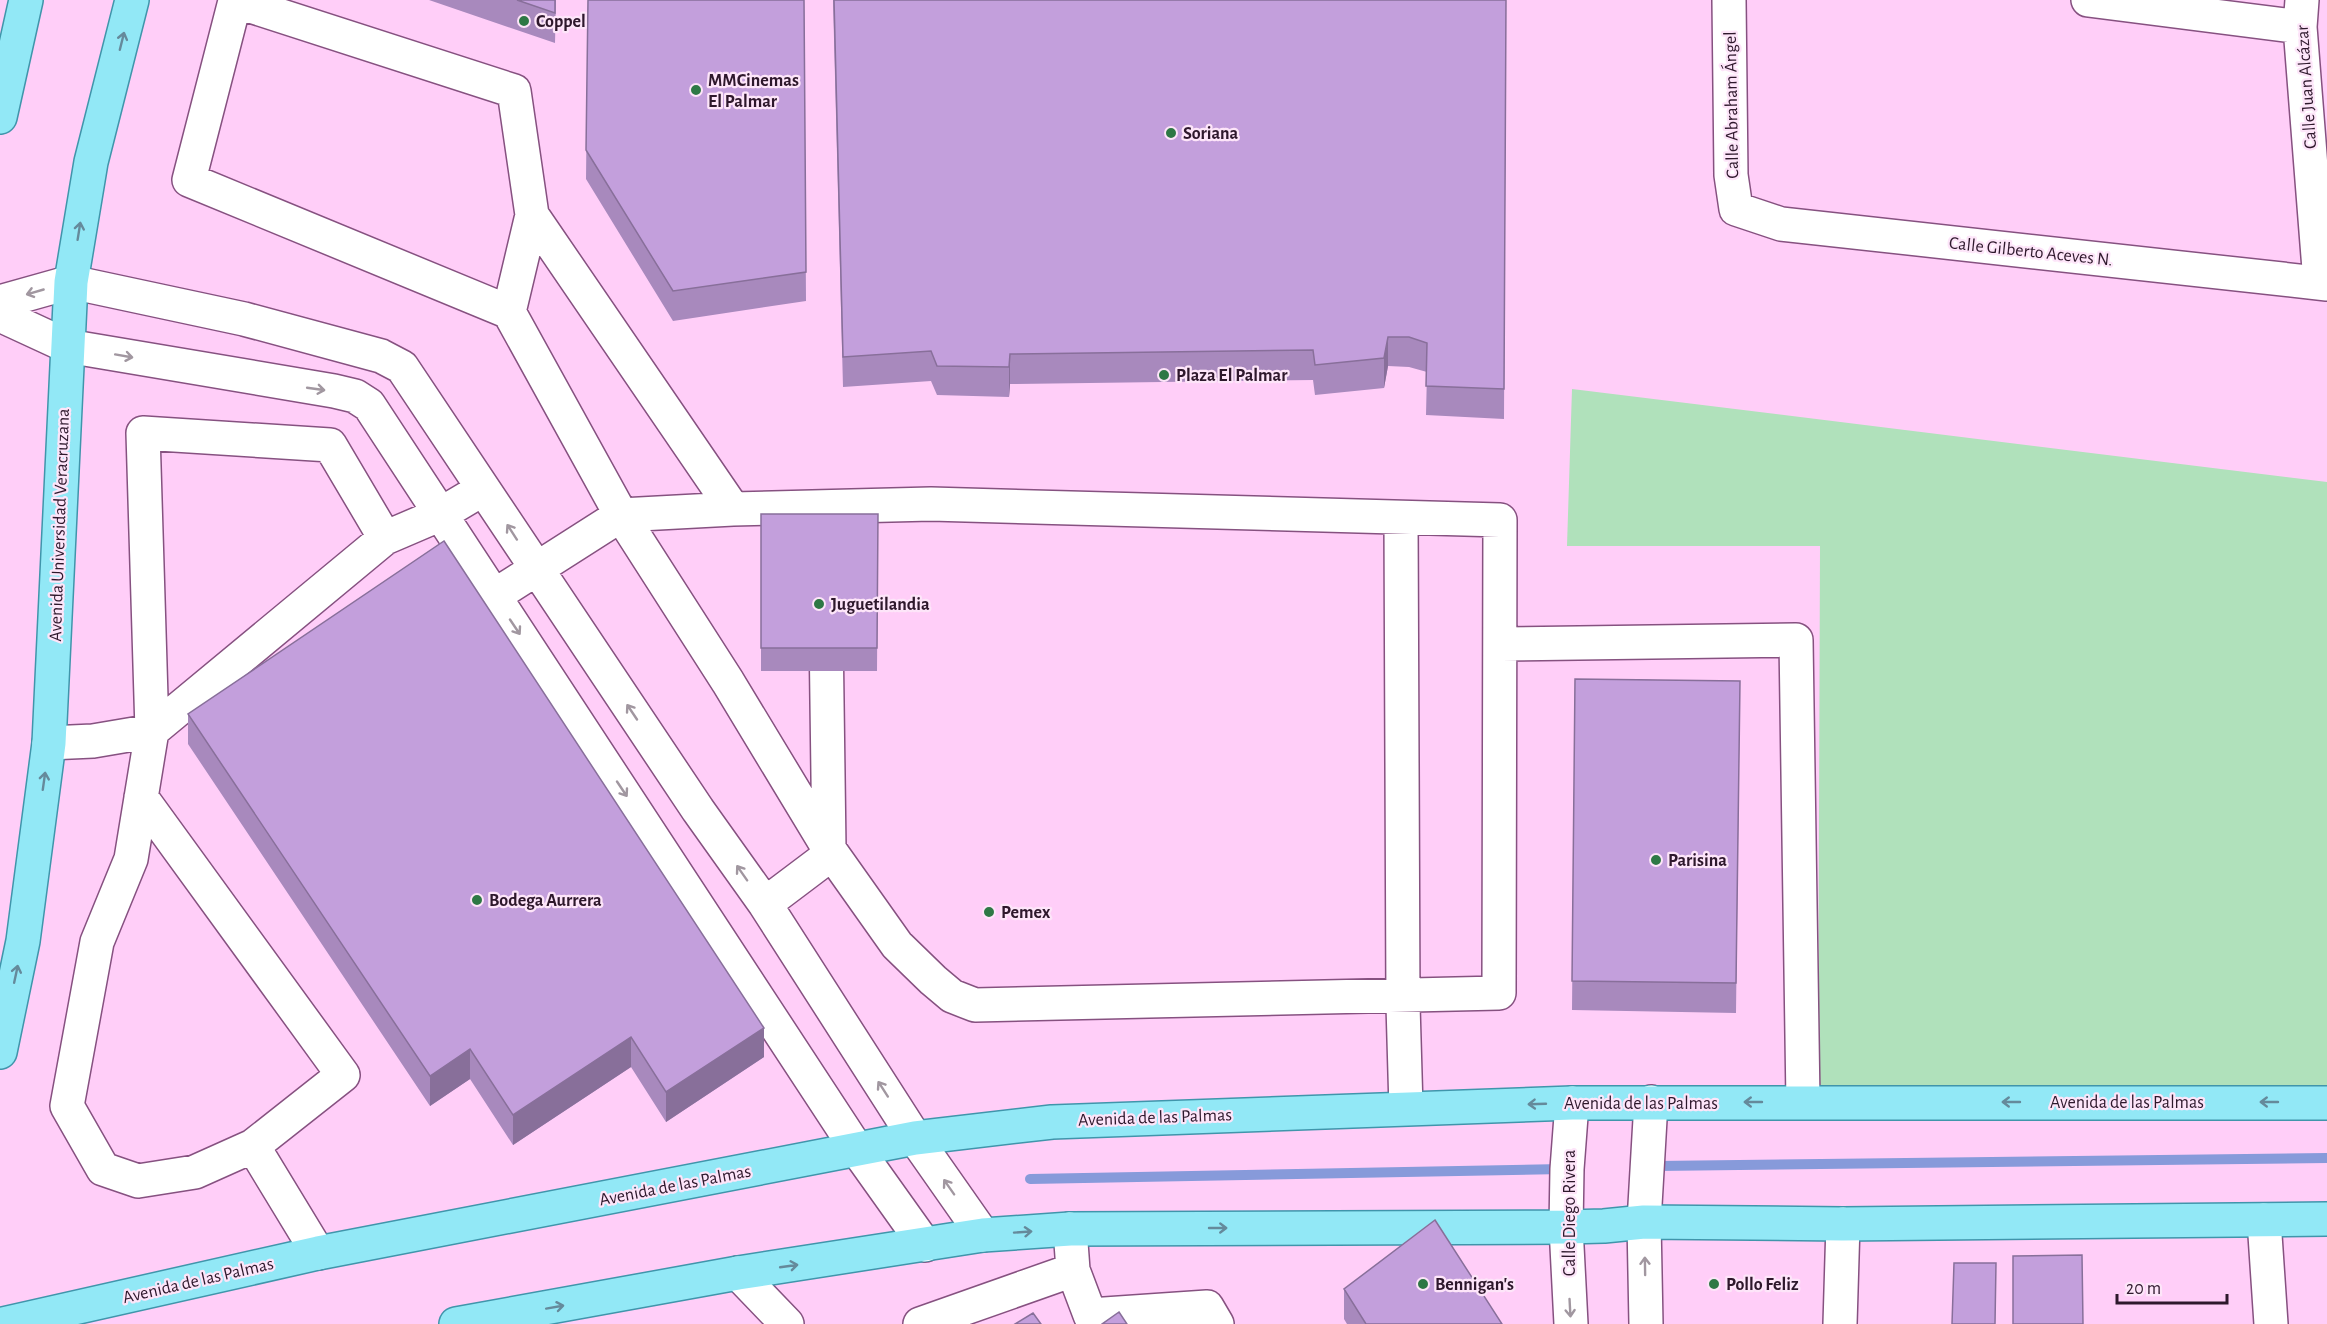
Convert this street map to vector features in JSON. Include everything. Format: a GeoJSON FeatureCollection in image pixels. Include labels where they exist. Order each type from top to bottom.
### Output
{"type":"FeatureCollection","features":[{"type":"Feature","properties":{"kind":"main road"},"geometry":{"type":"LineString","coordinates":[[0,117],[8,47],[26,0]]}},
{"type":"Feature","properties":{"kind":"main road","name":"Avenida Universidad Veracruzana"},"geometry":{"type":"LineString","coordinates":[[0,1052],[23,941],[50,743],[71,282],[91,162],[132,0]]}},
{"type":"Feature","properties":{"kind":"main road","name":"Avenida de las Palmas"},"geometry":{"type":"LineString","coordinates":[[3,1324],[318,1252],[858,1151],[915,1138],[1052,1122],[1572,1102],[2327,1102]]}},
{"type":"Feature","properties":{"kind":"main road"},"geometry":{"type":"LineString","coordinates":[[456,1324],[517,1319],[738,1273],[983,1235],[1070,1229],[1566,1227],[1644,1222],[1843,1224],[2327,1220]]}},
{"type":"Feature","properties":{"kind":"street"},"geometry":{"type":"LineString","coordinates":[[494,596],[621,515],[733,509],[824,519],[930,504],[1500,520],[1499,993],[975,1005],[952,996],[897,945],[829,849],[728,682],[621,515],[509,312],[189,180],[235,0],[514,91],[532,215],[509,312]]}},
{"type":"Feature","properties":{"kind":"street","name":"Calle Abraham Ángel"},"geometry":{"type":"LineString","coordinates":[[1729,0],[1731,175],[1736,209]]}},
{"type":"Feature","properties":{"kind":"street"},"geometry":{"type":"LineString","coordinates":[[2088,0],[2301,14]]}},
{"type":"Feature","properties":{"kind":"street","name":"Calle Juan Alcázar"},"geometry":{"type":"LineString","coordinates":[[2301,14],[2324,283]]}},
{"type":"Feature","properties":{"kind":"street","name":"Calle Gilberto Aceves N."},"geometry":{"type":"LineString","coordinates":[[1736,209],[1781,224],[2324,283]]}},
{"type":"Feature","properties":{"kind":"street"},"geometry":{"type":"LineString","coordinates":[[532,215],[733,509]]}},
{"type":"Feature","properties":{"kind":"street"},"geometry":{"type":"LineString","coordinates":[[0,302],[71,282],[244,319],[392,360],[402,367],[698,810],[765,904],[915,1138],[983,1235]]}},
{"type":"Feature","properties":{"kind":"street"},"geometry":{"type":"LineString","coordinates":[[0,315],[67,346],[334,391],[355,396],[369,405],[858,1151],[925,1245]]}},
{"type":"Feature","properties":{"kind":"street"},"geometry":{"type":"LineString","coordinates":[[141,797],[343,1075],[253,1146],[195,1172],[138,1181],[103,1169],[68,1106],[97,942],[131,859],[141,797],[152,731],[143,433],[330,445],[385,538]]}},
{"type":"Feature","properties":{"kind":"street"},"geometry":{"type":"LineString","coordinates":[[50,743],[93,741],[152,731],[385,538],[441,514],[483,489]]}},
{"type":"Feature","properties":{"kind":"street"},"geometry":{"type":"LineString","coordinates":[[1401,518],[1406,1108]]}},
{"type":"Feature","properties":{"kind":"street"},"geometry":{"type":"LineString","coordinates":[[765,904],[822,861],[829,849],[826,601]]}},
{"type":"Feature","properties":{"kind":"street"},"geometry":{"type":"LineString","coordinates":[[1501,644],[1796,640],[1803,1102]]}},
{"type":"Feature","properties":{"kind":"street"},"geometry":{"type":"LineString","coordinates":[[656,841],[698,810]]}},
{"type":"Feature","properties":{"kind":"street","name":"Calle Diego Rivera"},"geometry":{"type":"LineString","coordinates":[[1571,1324],[1566,1227],[1572,1102]]}},
{"type":"Feature","properties":{"kind":"street"},"geometry":{"type":"LineString","coordinates":[[1646,1324],[1644,1222],[1651,1102]]}},
{"type":"Feature","properties":{"kind":"street"},"geometry":{"type":"LineString","coordinates":[[253,1146],[318,1252]]}},
{"type":"Feature","properties":{"kind":"street"},"geometry":{"type":"LineString","coordinates":[[2264,1220],[2271,1324]]}},
{"type":"Feature","properties":{"kind":"street"},"geometry":{"type":"LineString","coordinates":[[1840,1324],[1843,1224]]}},
{"type":"Feature","properties":{"kind":"street"},"geometry":{"type":"LineString","coordinates":[[1070,1229],[1073,1270],[1090,1315],[1128,1318],[1207,1307],[1217,1324]]}},
{"type":"Feature","properties":{"kind":"street"},"geometry":{"type":"LineString","coordinates":[[920,1324],[1073,1270]]}},
{"type":"Feature","properties":{"kind":"street"},"geometry":{"type":"LineString","coordinates":[[738,1273],[787,1324]]}},
{"type":"Feature","properties":{"kind":"green space"},"geometry":{"type":"Polygon","coordinates":[[[1572,389],[2327,482],[2327,1102],[1818,1102],[1820,546],[1567,546],[1572,389]]]}},
{"type":"Feature","properties":{"kind":"building"},"geometry":{"type":"Polygon","coordinates":[[[517,0],[555,0],[555,13],[517,0]]]}},
{"type":"Feature","properties":{"kind":"building","name":"MMCinemas El Palmar"},"geometry":{"type":"Polygon","coordinates":[[[588,0],[804,0],[806,272],[673,291],[586,150],[588,0]]]}},
{"type":"Feature","properties":{"kind":"building","name":"Soriana"},"geometry":{"type":"Polygon","coordinates":[[[834,0],[1506,0],[1504,389],[1426,386],[1427,343],[1409,337],[1388,337],[1384,358],[1315,365],[1313,350],[1010,354],[1009,367],[937,366],[931,351],[843,357],[834,0]]]}},
{"type":"Feature","properties":{"kind":"building","name":"Juguetilandia"},"geometry":{"type":"Polygon","coordinates":[[[761,514],[878,514],[877,648],[761,648],[761,514]]]}},
{"type":"Feature","properties":{"kind":"building","name":"Bodega Aurrera"},"geometry":{"type":"Polygon","coordinates":[[[444,541],[764,1028],[666,1092],[631,1037],[513,1115],[470,1049],[430,1076],[188,714],[444,541]]]}},
{"type":"Feature","properties":{"kind":"building","name":"Parisina"},"geometry":{"type":"Polygon","coordinates":[[[1575,679],[1740,681],[1736,983],[1572,981],[1575,679]]]}},
{"type":"Feature","properties":{"kind":"building"},"geometry":{"type":"Polygon","coordinates":[[[1435,1220],[1502,1324],[1366,1324],[1344,1289],[1435,1220]]]}},
{"type":"Feature","properties":{"kind":"building"},"geometry":{"type":"Polygon","coordinates":[[[2082,1255],[2083,1324],[2013,1324],[2013,1256],[2082,1255]]]}},
{"type":"Feature","properties":{"kind":"building"},"geometry":{"type":"Polygon","coordinates":[[[1954,1263],[1996,1263],[1995,1324],[1952,1324],[1954,1263]]]}},
{"type":"Feature","properties":{"kind":"building"},"geometry":{"type":"Polygon","coordinates":[[[1119,1312],[1127,1324],[1102,1324],[1119,1312]]]}},
{"type":"Feature","properties":{"kind":"building"},"geometry":{"type":"Polygon","coordinates":[[[1033,1313],[1041,1324],[1015,1324],[1033,1313]]]}},
{"type":"Feature","properties":{"kind":"waterway"},"geometry":{"type":"LineString","coordinates":[[1657,1166],[2327,1158]]}},
{"type":"Feature","properties":{"kind":"waterway"},"geometry":{"type":"LineString","coordinates":[[1030,1179],[1563,1169]]}},
{"type":"Feature","properties":{"kind":"place","name":"Coppel"},"geometry":{"type":"Point","coordinates":[524,21]}},
{"type":"Feature","properties":{"kind":"place","name":"MMCinemas El Palmar"},"geometry":{"type":"Point","coordinates":[696,90]}},
{"type":"Feature","properties":{"kind":"place","name":"Soriana"},"geometry":{"type":"Point","coordinates":[1171,133]}},
{"type":"Feature","properties":{"kind":"place","name":"Plaza El Palmar"},"geometry":{"type":"Point","coordinates":[1164,375]}},
{"type":"Feature","properties":{"kind":"place","name":"Juguetilandia"},"geometry":{"type":"Point","coordinates":[819,604]}},
{"type":"Feature","properties":{"kind":"place","name":"Parisina"},"geometry":{"type":"Point","coordinates":[1656,860]}},
{"type":"Feature","properties":{"kind":"place","name":"Bodega Aurrera"},"geometry":{"type":"Point","coordinates":[477,900]}},
{"type":"Feature","properties":{"kind":"place","name":"Pemex"},"geometry":{"type":"Point","coordinates":[989,912]}},
{"type":"Feature","properties":{"kind":"place","name":"Bennigan's"},"geometry":{"type":"Point","coordinates":[1423,1284]}},
{"type":"Feature","properties":{"kind":"place","name":"Pollo Feliz"},"geometry":{"type":"Point","coordinates":[1714,1284]}}]}
